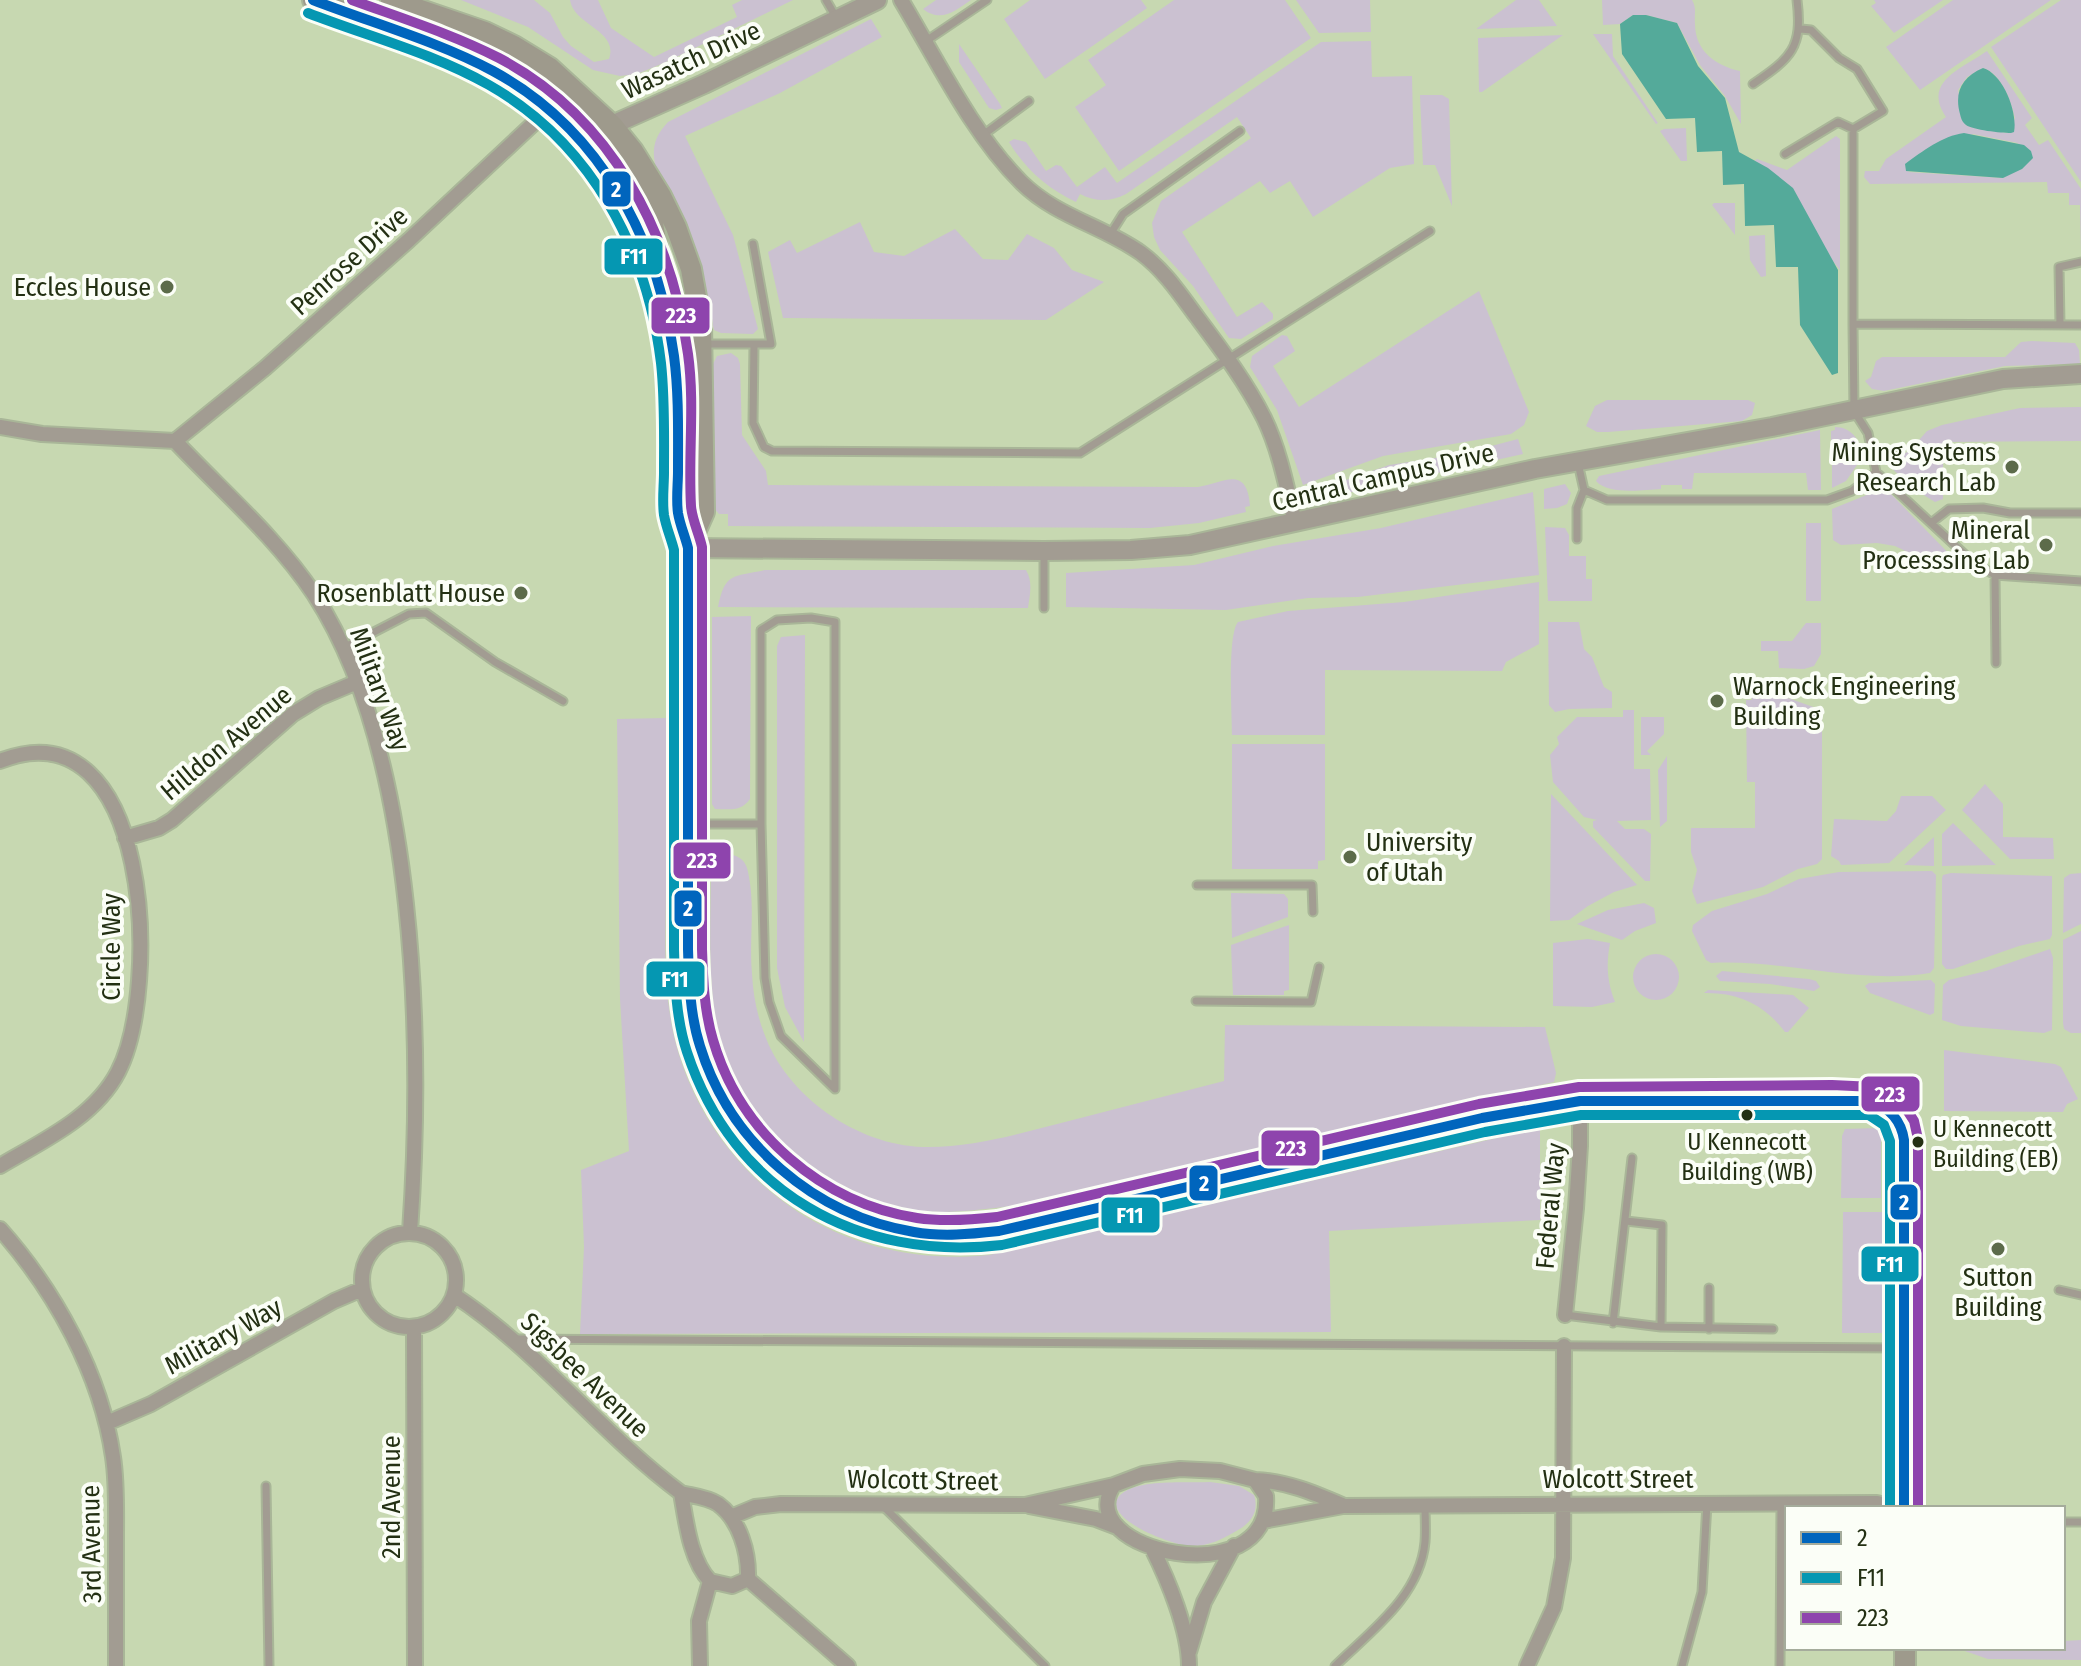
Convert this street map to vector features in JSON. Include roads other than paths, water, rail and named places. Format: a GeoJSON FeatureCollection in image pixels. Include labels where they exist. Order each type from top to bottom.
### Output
{"type":"FeatureCollection","features":[{"type":"Feature","properties":{"kind":"main road"},"geometry":{"type":"LineString","coordinates":[[313,0],[474,63],[508,80],[548,110],[584,144],[613,180],[631,210],[656,268],[674,357],[678,512],[688,548],[689,983],[700,1048],[712,1077],[743,1131],[764,1155],[788,1177],[815,1195],[865,1220],[933,1234],[999,1231],[1482,1118],[1580,1101],[1872,1101],[1892,1111],[1898,1119],[1904,1140],[1904,1506]]}},
{"type":"Feature","properties":{"kind":"main road"},"geometry":{"type":"LineString","coordinates":[[391,0],[469,26],[514,46],[572,85],[612,125],[652,179],[676,227],[696,288],[702,344],[704,512],[688,548]]}},
{"type":"Feature","properties":{"kind":"main road"},"geometry":{"type":"LineString","coordinates":[[474,63],[502,66],[531,77],[581,114],[612,125]]}},
{"type":"Feature","properties":{"kind":"main road"},"geometry":{"type":"LineString","coordinates":[[612,125],[617,154],[652,218],[657,244],[656,268]]}},
{"type":"Feature","properties":{"kind":"street","name":"Wasatch Drive"},"geometry":{"type":"LineString","coordinates":[[612,125],[877,0]]}},
{"type":"Feature","properties":{"kind":"street"},"geometry":{"type":"LineString","coordinates":[[901,0],[1002,162],[1038,196],[1063,212],[1111,233],[1142,254],[1166,276],[1228,359],[1264,419],[1280,462],[1295,523]]}},
{"type":"Feature","properties":{"kind":"street","name":"Penrose Drive"},"geometry":{"type":"LineString","coordinates":[[175,441],[265,368],[409,240],[548,110]]}},
{"type":"Feature","properties":{"kind":"street","name":"Central Campus Drive"},"geometry":{"type":"LineString","coordinates":[[688,548],[1044,551],[1131,550],[1190,545],[1578,461],[1854,411],[2003,379],[2081,374]]}},
{"type":"Feature","properties":{"kind":"street"},"geometry":{"type":"LineString","coordinates":[[0,427],[42,434],[175,441]]}},
{"type":"Feature","properties":{"kind":"street","name":"Military Way"},"geometry":{"type":"LineString","coordinates":[[175,441],[291,564],[313,593],[343,648],[375,733],[389,798],[409,954],[414,1043],[414,1169],[410,1232]]}},
{"type":"Feature","properties":{"kind":"street","name":"Hilldon Avenue"},"geometry":{"type":"LineString","coordinates":[[125,838],[159,828],[172,820],[293,714],[319,698],[357,682]]}},
{"type":"Feature","properties":{"kind":"street","name":"Circle Way"},"geometry":{"type":"LineString","coordinates":[[0,761],[33,752],[49,753],[77,764],[102,787],[125,838],[135,880],[141,943],[138,999],[127,1052],[117,1074],[92,1107],[0,1166]]}},
{"type":"Feature","properties":{"kind":"street","name":"Federal Way"},"geometry":{"type":"LineString","coordinates":[[1565,1315],[1578,1177],[1580,1101]]}},
{"type":"Feature","properties":{"kind":"street"},"geometry":{"type":"LineString","coordinates":[[0,1229],[30,1264],[69,1326],[107,1423]]}},
{"type":"Feature","properties":{"kind":"street"},"geometry":{"type":"LineString","coordinates":[[410,1232],[424,1235],[448,1252],[457,1280],[449,1307],[427,1325],[414,1328],[391,1325],[378,1316],[367,1304],[362,1289],[362,1272],[367,1256],[379,1243],[393,1235],[410,1232]]}},
{"type":"Feature","properties":{"kind":"street","name":"Military Way"},"geometry":{"type":"LineString","coordinates":[[107,1423],[151,1404],[334,1301],[362,1289]]}},
{"type":"Feature","properties":{"kind":"street","name":"Sigsbee Avenue"},"geometry":{"type":"LineString","coordinates":[[454,1295],[492,1319],[657,1475],[681,1493],[717,1503],[731,1517]]}},
{"type":"Feature","properties":{"kind":"street","name":"2nd Avenue"},"geometry":{"type":"LineString","coordinates":[[414,1328],[415,1666]]}},
{"type":"Feature","properties":{"kind":"street"},"geometry":{"type":"LineString","coordinates":[[1527,1666],[1546,1630],[1557,1596],[1563,1558],[1564,1346]]}},
{"type":"Feature","properties":{"kind":"street","name":"3rd Avenue"},"geometry":{"type":"LineString","coordinates":[[107,1423],[114,1460],[116,1496],[116,1666]]}},
{"type":"Feature","properties":{"kind":"street","name":"Wolcott Street"},"geometry":{"type":"LineString","coordinates":[[731,1517],[755,1507],[781,1504],[879,1502],[1025,1505],[1114,1485],[1143,1474],[1180,1469],[1220,1471],[1255,1480],[1274,1481],[1343,1506]]}},
{"type":"Feature","properties":{"kind":"street"},"geometry":{"type":"LineString","coordinates":[[1189,1659],[1204,1602],[1223,1562],[1234,1546],[1253,1533],[1263,1521],[1266,1496],[1255,1480]]}},
{"type":"Feature","properties":{"kind":"street"},"geometry":{"type":"LineString","coordinates":[[1114,1485],[1109,1492],[1107,1509],[1118,1527]]}},
{"type":"Feature","properties":{"kind":"street"},"geometry":{"type":"LineString","coordinates":[[681,1493],[686,1521],[704,1575],[710,1581],[732,1586],[748,1579]]}},
{"type":"Feature","properties":{"kind":"street","name":"Wolcott Street"},"geometry":{"type":"LineString","coordinates":[[1263,1521],[1343,1506],[1425,1504],[1877,1503],[1886,1506]]}},
{"type":"Feature","properties":{"kind":"street"},"geometry":{"type":"LineString","coordinates":[[1025,1505],[1096,1519],[1118,1527],[1152,1548],[1189,1556],[1234,1546]]}},
{"type":"Feature","properties":{"kind":"street"},"geometry":{"type":"LineString","coordinates":[[731,1517],[745,1549],[748,1579],[845,1665]]}},
{"type":"Feature","properties":{"kind":"street"},"geometry":{"type":"LineString","coordinates":[[1152,1548],[1168,1585],[1189,1659]]}},
{"type":"Feature","properties":{"kind":"street"},"geometry":{"type":"LineString","coordinates":[[700,1666],[699,1621],[710,1581]]}},
{"type":"Feature","properties":{"kind":"lane"},"geometry":{"type":"LineString","coordinates":[[826,0],[838,21]]}},
{"type":"Feature","properties":{"kind":"lane"},"geometry":{"type":"LineString","coordinates":[[926,41],[987,0]]}},
{"type":"Feature","properties":{"kind":"lane"},"geometry":{"type":"LineString","coordinates":[[1753,84],[1780,65],[1794,48],[1801,29],[1797,0]]}},
{"type":"Feature","properties":{"kind":"lane"},"geometry":{"type":"LineString","coordinates":[[1801,29],[1811,30],[1839,58],[1857,69],[1883,111],[1853,129]]}},
{"type":"Feature","properties":{"kind":"lane"},"geometry":{"type":"LineString","coordinates":[[983,135],[1029,101]]}},
{"type":"Feature","properties":{"kind":"lane"},"geometry":{"type":"LineString","coordinates":[[1785,154],[1838,122],[1853,129]]}},
{"type":"Feature","properties":{"kind":"lane"},"geometry":{"type":"LineString","coordinates":[[1853,129],[1854,411],[1868,433],[1876,472],[1974,563],[1995,575],[2081,581]]}},
{"type":"Feature","properties":{"kind":"lane"},"geometry":{"type":"LineString","coordinates":[[1111,233],[1123,214],[1240,131]]}},
{"type":"Feature","properties":{"kind":"lane"},"geometry":{"type":"LineString","coordinates":[[754,344],[753,423],[764,447],[772,451],[1080,453],[1430,231]]}},
{"type":"Feature","properties":{"kind":"lane"},"geometry":{"type":"LineString","coordinates":[[702,344],[771,344],[753,244]]}},
{"type":"Feature","properties":{"kind":"lane"},"geometry":{"type":"LineString","coordinates":[[2060,325],[2059,267],[2081,262]]}},
{"type":"Feature","properties":{"kind":"lane"},"geometry":{"type":"LineString","coordinates":[[1853,324],[2081,325]]}},
{"type":"Feature","properties":{"kind":"lane"},"geometry":{"type":"LineString","coordinates":[[1577,539],[1577,508],[1584,490],[1578,461]]}},
{"type":"Feature","properties":{"kind":"lane"},"geometry":{"type":"LineString","coordinates":[[1584,490],[1607,500],[1827,500],[1852,491],[1876,472]]}},
{"type":"Feature","properties":{"kind":"lane"},"geometry":{"type":"LineString","coordinates":[[1931,523],[1949,509],[2081,513]]}},
{"type":"Feature","properties":{"kind":"lane"},"geometry":{"type":"LineString","coordinates":[[1044,551],[1044,608]]}},
{"type":"Feature","properties":{"kind":"lane"},"geometry":{"type":"LineString","coordinates":[[1995,575],[1996,663]]}},
{"type":"Feature","properties":{"kind":"lane"},"geometry":{"type":"LineString","coordinates":[[343,648],[409,614],[426,613],[495,662],[563,701]]}},
{"type":"Feature","properties":{"kind":"lane"},"geometry":{"type":"LineString","coordinates":[[811,618],[835,622],[835,1089],[781,1036],[769,1002],[765,978],[761,824],[761,630],[777,620],[811,618]]}},
{"type":"Feature","properties":{"kind":"lane"},"geometry":{"type":"LineString","coordinates":[[689,824],[761,824]]}},
{"type":"Feature","properties":{"kind":"lane"},"geometry":{"type":"LineString","coordinates":[[1197,885],[1312,885],[1313,912]]}},
{"type":"Feature","properties":{"kind":"lane"},"geometry":{"type":"LineString","coordinates":[[1196,1001],[1311,1002],[1319,967]]}},
{"type":"Feature","properties":{"kind":"lane"},"geometry":{"type":"LineString","coordinates":[[1613,1323],[1632,1158]]}},
{"type":"Feature","properties":{"kind":"lane"},"geometry":{"type":"LineString","coordinates":[[1626,1221],[1662,1225],[1661,1327]]}},
{"type":"Feature","properties":{"kind":"lane"},"geometry":{"type":"LineString","coordinates":[[1709,1288],[1709,1329]]}},
{"type":"Feature","properties":{"kind":"lane"},"geometry":{"type":"LineString","coordinates":[[2059,1290],[2081,1295]]}},
{"type":"Feature","properties":{"kind":"lane"},"geometry":{"type":"LineString","coordinates":[[1565,1315],[1661,1327],[1773,1329]]}},
{"type":"Feature","properties":{"kind":"lane"},"geometry":{"type":"LineString","coordinates":[[513,1339],[1903,1348]]}},
{"type":"Feature","properties":{"kind":"lane"},"geometry":{"type":"LineString","coordinates":[[266,1486],[269,1666]]}},
{"type":"Feature","properties":{"kind":"lane"},"geometry":{"type":"LineString","coordinates":[[879,1502],[1045,1666]]}},
{"type":"Feature","properties":{"kind":"lane"},"geometry":{"type":"LineString","coordinates":[[1682,1666],[1702,1592],[1707,1503]]}},
{"type":"Feature","properties":{"kind":"lane"},"geometry":{"type":"LineString","coordinates":[[1335,1666],[1412,1585],[1425,1543],[1425,1504]]}},
{"type":"Feature","properties":{"kind":"lane"},"geometry":{"type":"LineString","coordinates":[[1780,1666],[1781,1504]]}},
{"type":"Feature","properties":{"kind":"water"},"geometry":{"type":"Polygon","coordinates":[[[1633,15],[1677,23],[1698,66],[1725,98],[1739,152],[1768,168],[1793,188],[1838,270],[1838,373],[1832,375],[1800,325],[1798,267],[1776,267],[1774,225],[1745,226],[1744,184],[1723,185],[1722,151],[1697,152],[1695,118],[1666,119],[1622,54],[1620,24],[1633,15]]]}},
{"type":"Feature","properties":{"kind":"water"},"geometry":{"type":"Polygon","coordinates":[[[1983,68],[1997,78],[2008,95],[2014,114],[2014,132],[1975,128],[1962,120],[1958,106],[1961,86],[1983,68]]]}},
{"type":"Feature","properties":{"kind":"water"},"geometry":{"type":"Polygon","coordinates":[[[1964,133],[2024,145],[2033,158],[2022,169],[2003,178],[1906,171],[1905,164],[1926,149],[1948,137],[1964,133]]]}},
{"type":"Feature","properties":{"kind":"place","name":"Eccles House"},"geometry":{"type":"Point","coordinates":[167,287]}},
{"type":"Feature","properties":{"kind":"place","name":"Mining Systems Research Lab"},"geometry":{"type":"Point","coordinates":[2012,467]}},
{"type":"Feature","properties":{"kind":"place","name":"Mineral Processsing Lab"},"geometry":{"type":"Point","coordinates":[2046,545]}},
{"type":"Feature","properties":{"kind":"place","name":"Rosenblatt House"},"geometry":{"type":"Point","coordinates":[521,593]}},
{"type":"Feature","properties":{"kind":"place","name":"Warnock Engineering Building"},"geometry":{"type":"Point","coordinates":[1717,701]}},
{"type":"Feature","properties":{"kind":"place","name":"University of Utah"},"geometry":{"type":"Point","coordinates":[1350,857]}},
{"type":"Feature","properties":{"kind":"place","name":"U Kennecott Building (WB)"},"geometry":{"type":"Point","coordinates":[1747,1115]}},
{"type":"Feature","properties":{"kind":"place","name":"U Kennecott Building (EB)"},"geometry":{"type":"Point","coordinates":[1918,1142]}},
{"type":"Feature","properties":{"kind":"place","name":"Sutton Building"},"geometry":{"type":"Point","coordinates":[1998,1249]}}]}
